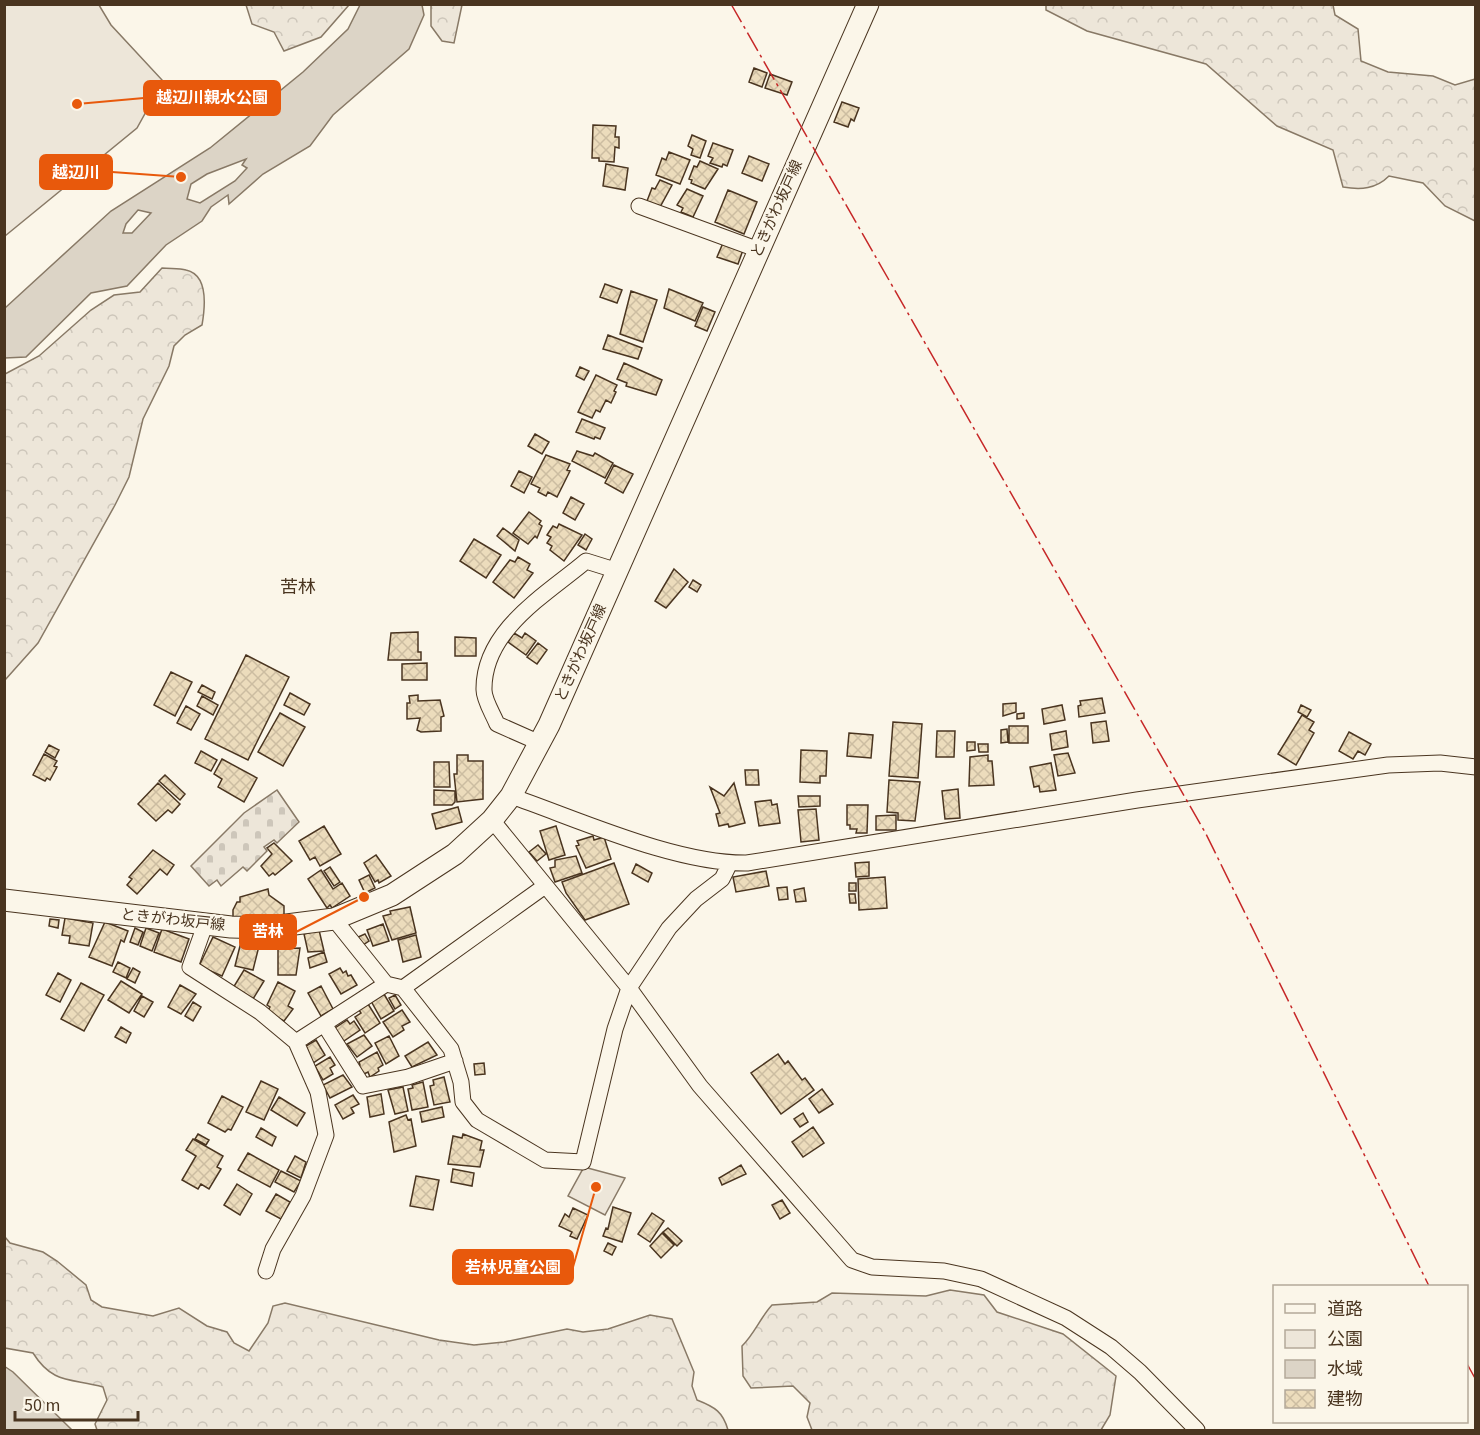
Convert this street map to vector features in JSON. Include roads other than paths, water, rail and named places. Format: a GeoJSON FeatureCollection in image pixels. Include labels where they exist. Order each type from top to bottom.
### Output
{"type":"FeatureCollection","features":[{"type":"Feature","properties":{"kind":"main road","name":"ときがわ坂戸線"},"geometry":{"type":"LineString","coordinates":[[4,900],[205,925],[263,928],[334,919],[368,906],[418,879],[455,854],[492,820],[511,796],[540,743],[868,4]]}},
{"type":"Feature","properties":{"kind":"street"},"geometry":{"type":"LineString","coordinates":[[639,206],[759,250]]}},
{"type":"Feature","properties":{"kind":"street"},"geometry":{"type":"LineString","coordinates":[[540,743],[497,724],[483,691],[494,648],[506,628],[586,561],[618,571]]}},
{"type":"Feature","properties":{"kind":"street"},"geometry":{"type":"LineString","coordinates":[[511,796],[662,849],[730,863],[767,862],[1137,801],[1388,765],[1440,763],[1476,768]]}},
{"type":"Feature","properties":{"kind":"street"},"geometry":{"type":"LineString","coordinates":[[492,820],[629,988],[700,1086],[852,1260],[872,1267],[944,1271],[981,1279],[1066,1317],[1111,1347],[1140,1372],[1197,1431]]}},
{"type":"Feature","properties":{"kind":"street"},"geometry":{"type":"LineString","coordinates":[[334,919],[386,984],[403,988],[452,1049],[464,1102],[477,1120],[544,1160],[583,1162],[587,1156],[615,1029],[629,988],[669,928],[696,899],[722,879],[730,863]]}},
{"type":"Feature","properties":{"kind":"street"},"geometry":{"type":"LineString","coordinates":[[403,988],[545,886]]}},
{"type":"Feature","properties":{"kind":"street"},"geometry":{"type":"LineString","coordinates":[[205,925],[190,967],[260,1012],[296,1042],[318,1092],[326,1135],[303,1196],[273,1249],[266,1271]]}},
{"type":"Feature","properties":{"kind":"street"},"geometry":{"type":"LineString","coordinates":[[296,1042],[386,984]]}},
{"type":"Feature","properties":{"kind":"street"},"geometry":{"type":"LineString","coordinates":[[324,1024],[363,1086],[408,1077],[455,1061]]}},
{"type":"Feature","properties":{"kind":"water"},"geometry":{"type":"Polygon","coordinates":[[[360,5],[422,5],[424,15],[409,49],[333,115],[310,146],[263,174],[229,204],[228,195],[211,207],[202,221],[166,245],[127,286],[91,293],[26,357],[5,358],[5,308],[111,211],[210,148],[303,72],[348,29],[360,5]],[[246,159],[207,174],[191,184],[187,199],[200,203],[235,181],[247,168],[242,165],[246,159]],[[138,210],[126,224],[123,233],[132,233],[151,213],[138,210]]]}},
{"type":"Feature","properties":{"kind":"water"},"geometry":{"type":"Polygon","coordinates":[[[4,1366],[13,1372],[72,1430],[5,1430],[4,1366]]]}},
{"type":"Feature","properties":{"kind":"place","name":"越辺川親水公園"},"geometry":{"type":"Point","coordinates":[77,104]}},
{"type":"Feature","properties":{"kind":"place","name":"越辺川"},"geometry":{"type":"Point","coordinates":[181,177]}},
{"type":"Feature","properties":{"kind":"place","name":"苦林"},"geometry":{"type":"Point","coordinates":[364,897]}},
{"type":"Feature","properties":{"kind":"place","name":"若林児童公園"},"geometry":{"type":"Point","coordinates":[596,1187]}},
{"type":"Feature","properties":{"kind":"district","name":"苦林"},"geometry":{"type":"Point","coordinates":[298,587]}}]}
